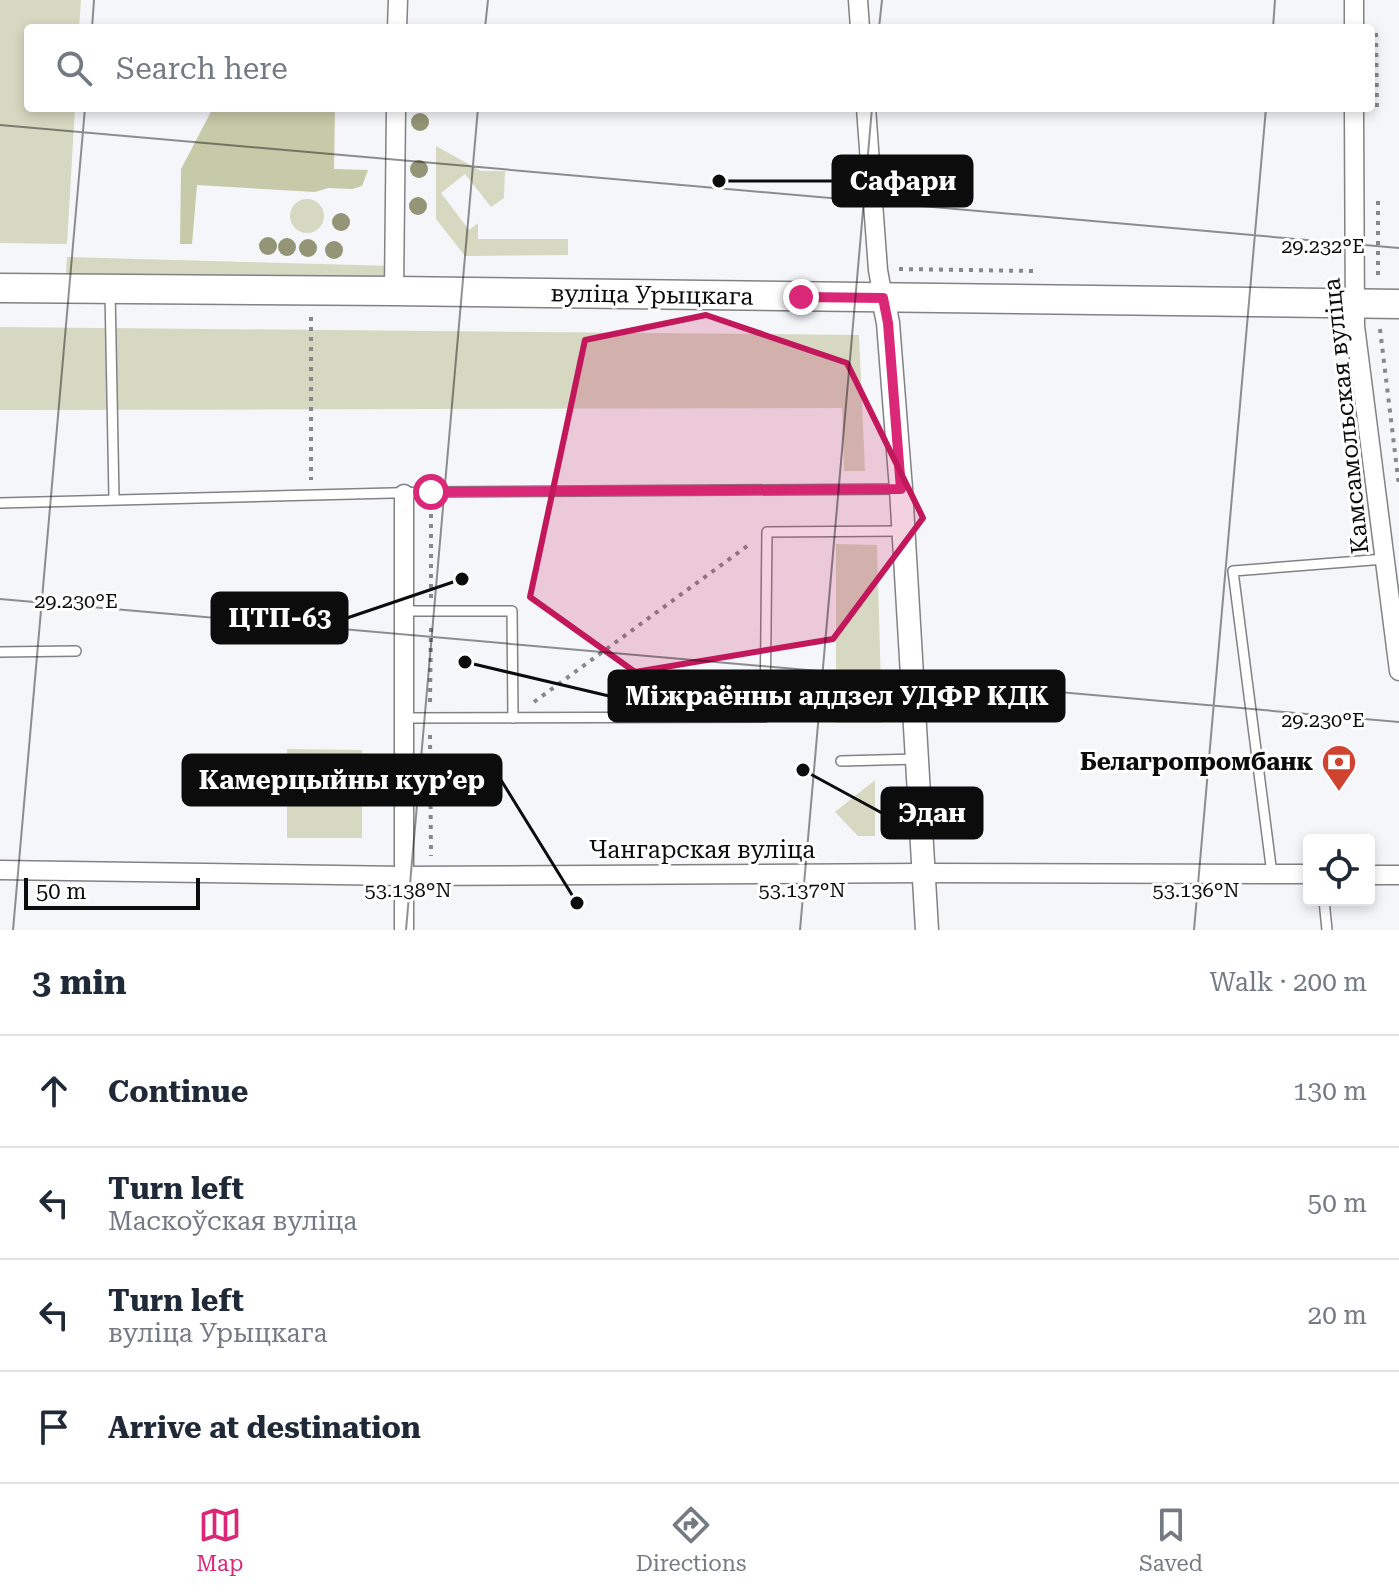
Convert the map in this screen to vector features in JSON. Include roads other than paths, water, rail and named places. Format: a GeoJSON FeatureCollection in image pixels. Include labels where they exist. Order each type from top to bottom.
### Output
{"type":"FeatureCollection","features":[{"type":"Feature","properties":{"kind":"main road","name":"вуліца Урыцкага"},"geometry":{"type":"LineString","coordinates":[[0,288],[1354,304],[1390,315]]}},
{"type":"Feature","properties":{"kind":"street"},"geometry":{"type":"LineString","coordinates":[[397,24],[398,0]]}},
{"type":"Feature","properties":{"kind":"street"},"geometry":{"type":"LineString","coordinates":[[858,0],[860,24]]}},
{"type":"Feature","properties":{"kind":"street"},"geometry":{"type":"LineString","coordinates":[[1354,0],[1354,24]]}},
{"type":"Feature","properties":{"kind":"street"},"geometry":{"type":"LineString","coordinates":[[394,291],[396,112]]}},
{"type":"Feature","properties":{"kind":"street"},"geometry":{"type":"LineString","coordinates":[[866,112],[878,270],[888,323],[901,489],[927,930]]}},
{"type":"Feature","properties":{"kind":"street","name":"Камсамольская вуліца"},"geometry":{"type":"LineString","coordinates":[[1354,112],[1355,326],[1399,671]]}},
{"type":"Feature","properties":{"kind":"street"},"geometry":{"type":"LineString","coordinates":[[404,494],[404,930]]}},
{"type":"Feature","properties":{"kind":"street","name":"Чангарская вуліца"},"geometry":{"type":"LineString","coordinates":[[0,870],[403,876],[1303,874]]}},
{"type":"Feature","properties":{"kind":"street"},"geometry":{"type":"LineString","coordinates":[[1375,875],[1399,875]]}},
{"type":"Feature","properties":{"kind":"lane"},"geometry":{"type":"LineString","coordinates":[[110,290],[114,499]]}},
{"type":"Feature","properties":{"kind":"lane"},"geometry":{"type":"LineString","coordinates":[[0,503],[431,492],[901,489]]}},
{"type":"Feature","properties":{"kind":"lane"},"geometry":{"type":"LineString","coordinates":[[404,718],[765,717],[767,532],[904,531]]}},
{"type":"Feature","properties":{"kind":"lane"},"geometry":{"type":"LineString","coordinates":[[1272,874],[1233,571],[1385,559]]}},
{"type":"Feature","properties":{"kind":"lane"},"geometry":{"type":"LineString","coordinates":[[404,611],[512,611],[513,718]]}},
{"type":"Feature","properties":{"kind":"lane"},"geometry":{"type":"LineString","coordinates":[[0,652],[76,651]]}},
{"type":"Feature","properties":{"kind":"lane"},"geometry":{"type":"LineString","coordinates":[[841,761],[917,759]]}},
{"type":"Feature","properties":{"kind":"lane"},"geometry":{"type":"LineString","coordinates":[[1325,906],[1327,930]]}},
{"type":"Feature","properties":{"kind":"place","name":"Сафари"},"geometry":{"type":"Point","coordinates":[719,181]}},
{"type":"Feature","properties":{"kind":"place","name":"ЦТП-63"},"geometry":{"type":"Point","coordinates":[462,579]}},
{"type":"Feature","properties":{"kind":"place","name":"Міжраённы аддзел УДФР КДК"},"geometry":{"type":"Point","coordinates":[465,662]}},
{"type":"Feature","properties":{"kind":"place","name":"Эдан"},"geometry":{"type":"Point","coordinates":[803,770]}},
{"type":"Feature","properties":{"kind":"place","name":"Белагропромбанк"},"geometry":{"type":"Point","coordinates":[1339,793]}},
{"type":"Feature","properties":{"kind":"place","name":"Камерцыйны курʼер"},"geometry":{"type":"Point","coordinates":[577,903]}}]}
